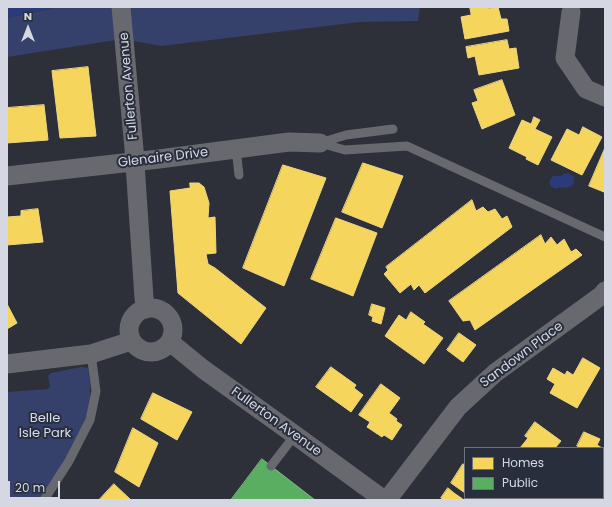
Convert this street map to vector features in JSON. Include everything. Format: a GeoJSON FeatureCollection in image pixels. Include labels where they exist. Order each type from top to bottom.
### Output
{"type":"FeatureCollection","features":[{"type":"Feature","properties":{"kind":"street","name":"Fullerton Avenue"},"geometry":{"type":"LineString","coordinates":[[122,11],[146,309]]}},
{"type":"Feature","properties":{"kind":"street"},"geometry":{"type":"LineString","coordinates":[[571,12],[564,58],[586,89],[605,97]]}},
{"type":"Feature","properties":{"kind":"street","name":"Glenaire Drive"},"geometry":{"type":"LineString","coordinates":[[7,176],[135,162],[289,142],[320,143]]}},
{"type":"Feature","properties":{"kind":"street","name":"Sandown Place"},"geometry":{"type":"LineString","coordinates":[[387,500],[458,407],[495,373],[605,292]]}},
{"type":"Feature","properties":{"kind":"street"},"geometry":{"type":"LineString","coordinates":[[153,308],[160,310],[171,320],[173,335],[170,342],[160,351],[154,352],[141,350],[131,341],[129,328],[131,321],[140,311],[146,309],[153,308]]}},
{"type":"Feature","properties":{"kind":"street"},"geometry":{"type":"LineString","coordinates":[[7,364],[91,354],[131,341]]}},
{"type":"Feature","properties":{"kind":"street","name":"Fullerton Avenue"},"geometry":{"type":"LineString","coordinates":[[170,342],[203,369],[295,434],[384,500]]}},
{"type":"Feature","properties":{"kind":"lane"},"geometry":{"type":"LineString","coordinates":[[320,143],[346,135],[393,129]]}},
{"type":"Feature","properties":{"kind":"lane"},"geometry":{"type":"LineString","coordinates":[[320,143],[345,150],[407,146],[605,237]]}},
{"type":"Feature","properties":{"kind":"lane"},"geometry":{"type":"LineString","coordinates":[[236,149],[239,175]]}},
{"type":"Feature","properties":{"kind":"lane"},"geometry":{"type":"LineString","coordinates":[[44,500],[70,461],[90,420],[96,391],[91,354]]}},
{"type":"Feature","properties":{"kind":"lane"},"geometry":{"type":"LineString","coordinates":[[271,466],[295,434]]}},
{"type":"Feature","properties":{"kind":"green space"},"geometry":{"type":"Polygon","coordinates":[[[59,7],[420,7],[418,21],[359,22],[162,46],[122,39],[7,57],[7,18],[59,7]]]}},
{"type":"Feature","properties":{"kind":"green space","name":"Belle Isle Park"},"geometry":{"type":"Polygon","coordinates":[[[81,367],[88,368],[90,384],[90,420],[44,500],[7,500],[7,392],[48,389],[50,386],[48,376],[51,373],[81,367]]]}},
{"type":"Feature","properties":{"kind":"shaded area"},"geometry":{"type":"Polygon","coordinates":[[[7,7],[59,7],[7,18],[7,7]]]}},
{"type":"Feature","properties":{"kind":"shaded area"},"geometry":{"type":"Polygon","coordinates":[[[569,173],[574,177],[573,184],[570,187],[553,188],[551,186],[549,182],[553,176],[560,176],[569,173]]]}},
{"type":"Feature","properties":{"kind":"building: Homes"},"geometry":{"type":"Polygon","coordinates":[[[470,7],[488,7],[489,9],[498,7],[501,19],[507,19],[509,31],[465,39],[461,17],[471,15],[470,7]]]}},
{"type":"Feature","properties":{"kind":"building: Homes"},"geometry":{"type":"Polygon","coordinates":[[[507,40],[509,49],[516,48],[519,68],[479,75],[475,56],[468,58],[466,47],[507,40]]]}},
{"type":"Feature","properties":{"kind":"building: Homes"},"geometry":{"type":"Polygon","coordinates":[[[88,67],[96,136],[60,138],[52,71],[88,67]]]}},
{"type":"Feature","properties":{"kind":"building: Homes"},"geometry":{"type":"Polygon","coordinates":[[[502,80],[515,115],[482,129],[472,103],[478,101],[474,90],[502,80]]]}},
{"type":"Feature","properties":{"kind":"building: Homes"},"geometry":{"type":"Polygon","coordinates":[[[44,105],[48,140],[7,143],[7,108],[44,105]]]}},
{"type":"Feature","properties":{"kind":"building: Homes"},"geometry":{"type":"Polygon","coordinates":[[[534,117],[540,120],[535,129],[552,137],[538,165],[526,159],[527,157],[509,148],[522,120],[531,124],[534,117]]]}},
{"type":"Feature","properties":{"kind":"building: Homes"},"geometry":{"type":"Polygon","coordinates":[[[583,127],[602,137],[582,175],[551,160],[567,129],[579,135],[583,127]]]}},
{"type":"Feature","properties":{"kind":"building: Homes"},"geometry":{"type":"Polygon","coordinates":[[[605,148],[605,191],[604,192],[589,186],[605,148]]]}},
{"type":"Feature","properties":{"kind":"building: Homes"},"geometry":{"type":"Polygon","coordinates":[[[363,163],[403,176],[382,228],[342,212],[363,163]]]}},
{"type":"Feature","properties":{"kind":"building: Homes"},"geometry":{"type":"Polygon","coordinates":[[[283,165],[326,178],[284,286],[243,268],[283,165]]]}},
{"type":"Feature","properties":{"kind":"building: Homes"},"geometry":{"type":"Polygon","coordinates":[[[190,183],[199,183],[204,187],[209,203],[208,218],[215,217],[216,253],[206,254],[208,264],[266,308],[241,344],[178,293],[170,191],[190,188],[190,183]]]}},
{"type":"Feature","properties":{"kind":"building: Homes"},"geometry":{"type":"Polygon","coordinates":[[[472,200],[476,211],[483,207],[488,212],[495,209],[502,219],[507,216],[512,227],[425,293],[419,285],[414,290],[411,284],[400,293],[384,274],[388,270],[386,267],[472,200]]]}},
{"type":"Feature","properties":{"kind":"building: Homes"},"geometry":{"type":"Polygon","coordinates":[[[38,209],[43,242],[7,245],[7,217],[21,216],[21,211],[38,209]]]}},
{"type":"Feature","properties":{"kind":"building: Homes"},"geometry":{"type":"Polygon","coordinates":[[[336,218],[377,233],[353,296],[311,279],[336,218]]]}},
{"type":"Feature","properties":{"kind":"building: Homes"},"geometry":{"type":"Polygon","coordinates":[[[541,235],[545,244],[551,237],[557,245],[564,239],[571,252],[576,249],[582,255],[475,330],[470,320],[463,321],[449,301],[541,235]]]}},
{"type":"Feature","properties":{"kind":"building: Homes"},"geometry":{"type":"Polygon","coordinates":[[[7,304],[17,323],[7,329],[7,304]]]}},
{"type":"Feature","properties":{"kind":"building: Homes"},"geometry":{"type":"Polygon","coordinates":[[[372,304],[385,308],[381,324],[372,321],[373,317],[369,315],[372,304]]]}},
{"type":"Feature","properties":{"kind":"building: Homes"},"geometry":{"type":"Polygon","coordinates":[[[411,312],[425,322],[423,324],[443,338],[424,364],[385,336],[399,315],[406,320],[411,312]]]}},
{"type":"Feature","properties":{"kind":"building: Homes"},"geometry":{"type":"Polygon","coordinates":[[[459,333],[476,345],[463,362],[447,350],[459,333]]]}},
{"type":"Feature","properties":{"kind":"building: Homes"},"geometry":{"type":"Polygon","coordinates":[[[583,358],[600,368],[577,408],[550,393],[555,384],[547,379],[553,368],[565,375],[567,371],[573,375],[583,358]]]}},
{"type":"Feature","properties":{"kind":"building: Homes"},"geometry":{"type":"Polygon","coordinates":[[[331,367],[356,385],[354,388],[363,395],[351,412],[316,387],[331,367]]]}},
{"type":"Feature","properties":{"kind":"building: Homes"},"geometry":{"type":"Polygon","coordinates":[[[381,384],[400,398],[389,413],[402,425],[392,440],[384,435],[382,437],[367,427],[370,422],[359,415],[381,384]]]}},
{"type":"Feature","properties":{"kind":"building: Homes"},"geometry":{"type":"Polygon","coordinates":[[[153,393],[192,412],[177,440],[141,419],[153,393]]]}},
{"type":"Feature","properties":{"kind":"building: Homes"},"geometry":{"type":"Polygon","coordinates":[[[535,422],[561,441],[556,447],[521,447],[528,438],[525,436],[535,422]]]}},
{"type":"Feature","properties":{"kind":"building: Homes"},"geometry":{"type":"Polygon","coordinates":[[[133,428],[158,443],[139,487],[115,472],[133,428]]]}},
{"type":"Feature","properties":{"kind":"building: Homes"},"geometry":{"type":"Polygon","coordinates":[[[584,432],[600,439],[597,445],[600,447],[577,446],[584,432]]]}},
{"type":"Feature","properties":{"kind":"building: Homes"},"geometry":{"type":"Polygon","coordinates":[[[604,448],[605,449],[604,474],[604,448]]]}},
{"type":"Feature","properties":{"kind":"building: Homes"},"geometry":{"type":"Polygon","coordinates":[[[463,464],[464,464],[464,492],[451,483],[463,464]]]}},
{"type":"Feature","properties":{"kind":"building: Homes"},"geometry":{"type":"Polygon","coordinates":[[[114,484],[131,500],[99,500],[114,484]]]}},
{"type":"Feature","properties":{"kind":"building: Homes"},"geometry":{"type":"Polygon","coordinates":[[[448,488],[464,500],[444,500],[441,498],[448,488]]]}},
{"type":"Feature","properties":{"kind":"building: Homes"},"geometry":{"type":"Polygon","coordinates":[[[562,499],[599,500],[564,500],[562,499]]]}},
{"type":"Feature","properties":{"kind":"building: Public"},"geometry":{"type":"Polygon","coordinates":[[[262,459],[315,500],[231,500],[262,459]]]}}]}
